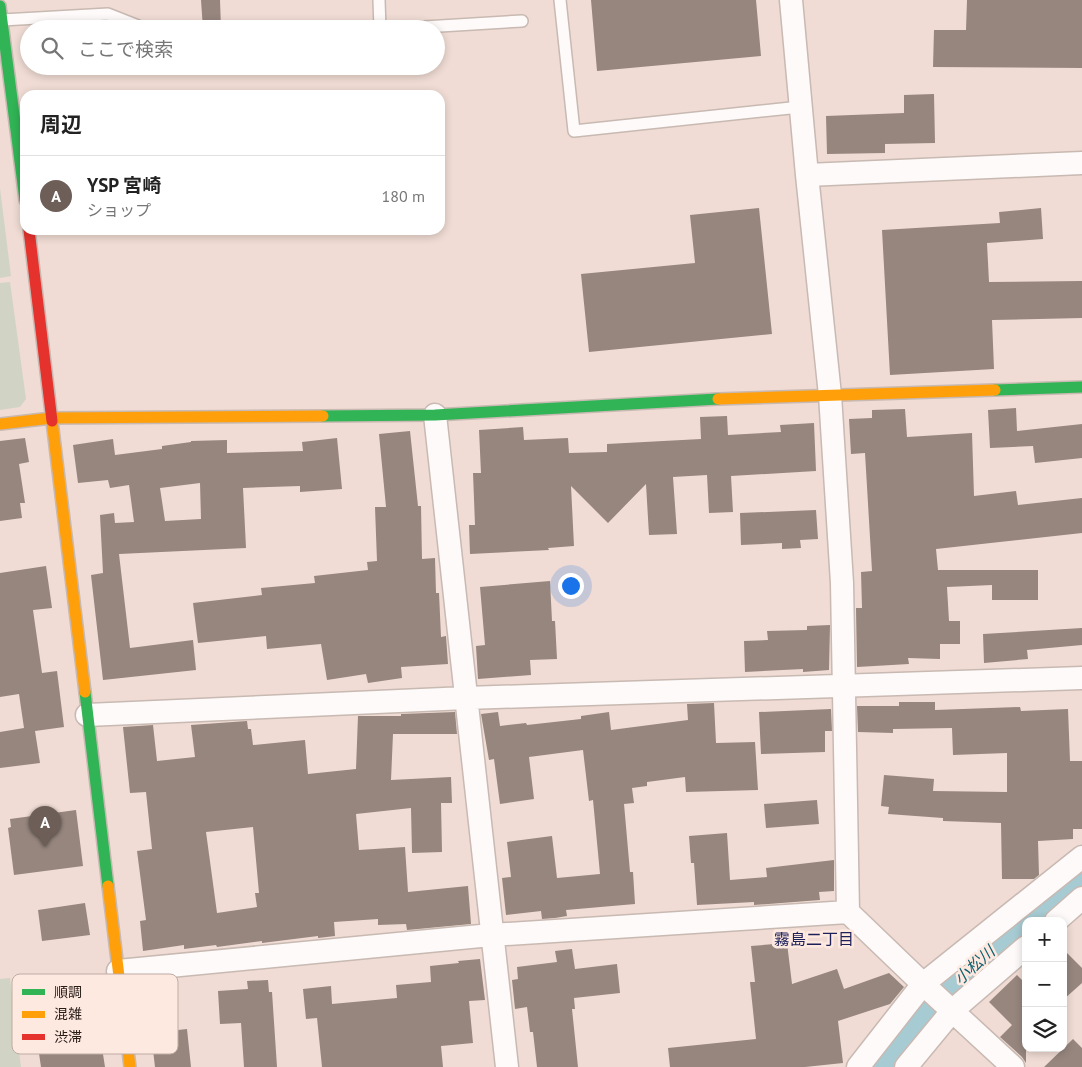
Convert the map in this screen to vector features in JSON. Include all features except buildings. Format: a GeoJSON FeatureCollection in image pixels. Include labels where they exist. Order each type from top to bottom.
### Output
{"type":"FeatureCollection","features":[{"type":"Feature","properties":{"kind":"street"},"geometry":{"type":"LineString","coordinates":[[790,0],[806,175],[830,396],[842,583],[848,912],[1014,1067]]}},
{"type":"Feature","properties":{"kind":"street"},"geometry":{"type":"LineString","coordinates":[[0,6],[6,98],[20,173]]}},
{"type":"Feature","properties":{"kind":"street"},"geometry":{"type":"LineString","coordinates":[[806,175],[1082,163]]}},
{"type":"Feature","properties":{"kind":"street"},"geometry":{"type":"LineString","coordinates":[[30,235],[118,974]]}},
{"type":"Feature","properties":{"kind":"street"},"geometry":{"type":"LineString","coordinates":[[0,424],[52,418],[435,415],[665,401],[1082,387]]}},
{"type":"Feature","properties":{"kind":"street"},"geometry":{"type":"LineString","coordinates":[[435,415],[507,1067]]}},
{"type":"Feature","properties":{"kind":"street"},"geometry":{"type":"LineString","coordinates":[[87,715],[466,698],[1082,678]]}},
{"type":"Feature","properties":{"kind":"street"},"geometry":{"type":"LineString","coordinates":[[858,1067],[923,984],[1082,857]]}},
{"type":"Feature","properties":{"kind":"street"},"geometry":{"type":"LineString","coordinates":[[1061,917],[1082,898]]}},
{"type":"Feature","properties":{"kind":"street"},"geometry":{"type":"LineString","coordinates":[[118,971],[492,935],[848,912]]}},
{"type":"Feature","properties":{"kind":"street"},"geometry":{"type":"LineString","coordinates":[[906,1067],[953,1010],[1022,950]]}},
{"type":"Feature","properties":{"kind":"street"},"geometry":{"type":"LineString","coordinates":[[128,1054],[130,1067]]}},
{"type":"Feature","properties":{"kind":"lane"},"geometry":{"type":"LineString","coordinates":[[379,0],[380,20]]}},
{"type":"Feature","properties":{"kind":"lane"},"geometry":{"type":"LineString","coordinates":[[560,0],[574,131],[800,107]]}},
{"type":"Feature","properties":{"kind":"lane"},"geometry":{"type":"LineString","coordinates":[[2,20],[108,14],[123,20]]}},
{"type":"Feature","properties":{"kind":"lane"},"geometry":{"type":"LineString","coordinates":[[445,26],[522,21]]}},
{"type":"Feature","properties":{"kind":"green space"},"geometry":{"type":"Polygon","coordinates":[[[0,188],[11,276],[0,278],[0,188]]]}},
{"type":"Feature","properties":{"kind":"green space"},"geometry":{"type":"Polygon","coordinates":[[[10,282],[26,399],[20,407],[0,410],[0,283],[10,282]]]}},
{"type":"Feature","properties":{"kind":"green space"},"geometry":{"type":"Polygon","coordinates":[[[10,978],[12,994],[12,1054],[19,1054],[21,1067],[0,1067],[0,979],[10,978]]]}},
{"type":"Feature","properties":{"kind":"waterway","name":"小松川"},"geometry":{"type":"LineString","coordinates":[[876,1067],[897,1038],[967,970],[1082,872]]}},
{"type":"Feature","properties":{"kind":"traffic: fast"},"geometry":{"type":"LineString","coordinates":[[0,6],[20,161]]}},
{"type":"Feature","properties":{"kind":"traffic: fast"},"geometry":{"type":"LineString","coordinates":[[995,390],[1082,387]]}},
{"type":"Feature","properties":{"kind":"traffic: fast"},"geometry":{"type":"LineString","coordinates":[[323,416],[435,415],[718,399]]}},
{"type":"Feature","properties":{"kind":"traffic: fast"},"geometry":{"type":"LineString","coordinates":[[85,692],[108,886]]}},
{"type":"Feature","properties":{"kind":"traffic: slow"},"geometry":{"type":"LineString","coordinates":[[718,399],[995,390]]}},
{"type":"Feature","properties":{"kind":"traffic: slow"},"geometry":{"type":"LineString","coordinates":[[0,424],[52,418],[323,416]]}},
{"type":"Feature","properties":{"kind":"traffic: slow"},"geometry":{"type":"LineString","coordinates":[[52,421],[85,692]]}},
{"type":"Feature","properties":{"kind":"traffic: slow"},"geometry":{"type":"LineString","coordinates":[[108,886],[119,974]]}},
{"type":"Feature","properties":{"kind":"traffic: slow"},"geometry":{"type":"LineString","coordinates":[[128,1054],[130,1067]]}},
{"type":"Feature","properties":{"kind":"traffic: jam"},"geometry":{"type":"LineString","coordinates":[[30,235],[52,421]]}},
{"type":"Feature","properties":{"kind":"place","name":"YSP 宮崎"},"geometry":{"type":"Point","coordinates":[45,847]}},
{"type":"Feature","properties":{"kind":"district","name":"霧島二丁目"},"geometry":{"type":"Point","coordinates":[814,939]}}]}
